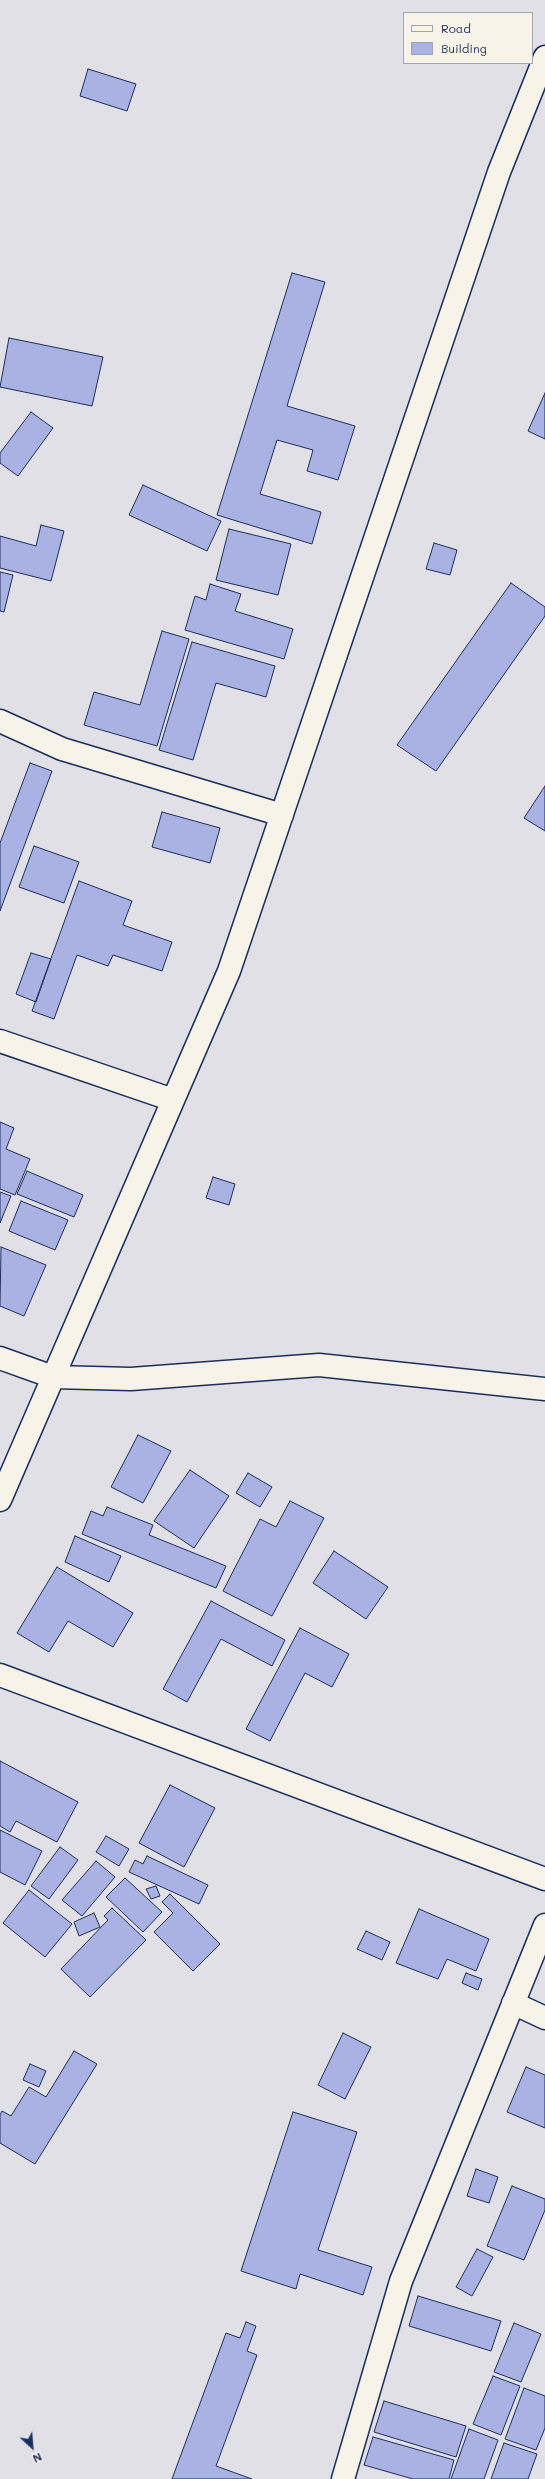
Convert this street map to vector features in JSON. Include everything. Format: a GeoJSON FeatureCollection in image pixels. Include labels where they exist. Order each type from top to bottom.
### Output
{"type":"FeatureCollection","features":[{"type":"Feature","properties":{"kind":"street"},"geometry":{"type":"LineString","coordinates":[[0,1500],[229,971],[499,172],[545,57]]}},
{"type":"Feature","properties":{"kind":"street"},"geometry":{"type":"LineString","coordinates":[[0,721],[62,749],[282,815]]}},
{"type":"Feature","properties":{"kind":"street"},"geometry":{"type":"LineString","coordinates":[[0,1041],[173,1100]]}},
{"type":"Feature","properties":{"kind":"street"},"geometry":{"type":"LineString","coordinates":[[0,1358],[53,1377],[131,1379],[319,1365],[545,1389]]}},
{"type":"Feature","properties":{"kind":"street"},"geometry":{"type":"LineString","coordinates":[[0,1675],[545,1879]]}},
{"type":"Feature","properties":{"kind":"street"},"geometry":{"type":"LineString","coordinates":[[343,2479],[401,2281],[545,1925]]}},
{"type":"Feature","properties":{"kind":"street"},"geometry":{"type":"LineString","coordinates":[[514,2004],[545,2018]]}},
{"type":"Feature","properties":{"kind":"building"},"geometry":{"type":"Polygon","coordinates":[[[88,69],[136,84],[127,111],[80,96],[88,69]]]}},
{"type":"Feature","properties":{"kind":"building"},"geometry":{"type":"Polygon","coordinates":[[[292,273],[325,282],[287,406],[355,426],[338,480],[307,471],[313,450],[277,440],[260,494],[321,512],[312,544],[217,515],[292,273]]]}},
{"type":"Feature","properties":{"kind":"building"},"geometry":{"type":"Polygon","coordinates":[[[9,338],[103,357],[92,406],[0,387],[9,338]]]}},
{"type":"Feature","properties":{"kind":"building"},"geometry":{"type":"Polygon","coordinates":[[[545,393],[545,439],[528,431],[545,393]]]}},
{"type":"Feature","properties":{"kind":"building"},"geometry":{"type":"Polygon","coordinates":[[[31,412],[53,428],[18,476],[0,463],[0,453],[31,412]]]}},
{"type":"Feature","properties":{"kind":"building"},"geometry":{"type":"Polygon","coordinates":[[[143,485],[221,521],[207,551],[129,515],[143,485]]]}},
{"type":"Feature","properties":{"kind":"building"},"geometry":{"type":"Polygon","coordinates":[[[41,525],[64,531],[51,581],[0,568],[0,536],[36,546],[41,525]]]}},
{"type":"Feature","properties":{"kind":"building"},"geometry":{"type":"Polygon","coordinates":[[[229,529],[291,544],[278,595],[216,580],[229,529]]]}},
{"type":"Feature","properties":{"kind":"building"},"geometry":{"type":"Polygon","coordinates":[[[434,543],[457,550],[450,575],[426,569],[434,543]]]}},
{"type":"Feature","properties":{"kind":"building"},"geometry":{"type":"Polygon","coordinates":[[[0,572],[13,575],[4,612],[0,611],[0,572]]]}},
{"type":"Feature","properties":{"kind":"building"},"geometry":{"type":"Polygon","coordinates":[[[511,583],[545,607],[545,616],[436,771],[397,745],[511,583]]]}},
{"type":"Feature","properties":{"kind":"building"},"geometry":{"type":"Polygon","coordinates":[[[210,584],[241,594],[235,611],[293,629],[284,659],[185,630],[195,596],[206,600],[210,584]]]}},
{"type":"Feature","properties":{"kind":"building"},"geometry":{"type":"Polygon","coordinates":[[[162,631],[189,639],[157,746],[84,725],[94,692],[140,705],[162,631]]]}},
{"type":"Feature","properties":{"kind":"building"},"geometry":{"type":"Polygon","coordinates":[[[192,642],[275,666],[266,697],[216,683],[193,760],[159,750],[192,642]]]}},
{"type":"Feature","properties":{"kind":"building"},"geometry":{"type":"Polygon","coordinates":[[[30,763],[52,771],[0,911],[0,843],[30,763]]]}},
{"type":"Feature","properties":{"kind":"building"},"geometry":{"type":"Polygon","coordinates":[[[545,786],[545,831],[524,818],[545,786]]]}},
{"type":"Feature","properties":{"kind":"building"},"geometry":{"type":"Polygon","coordinates":[[[162,812],[220,828],[210,863],[152,847],[162,812]]]}},
{"type":"Feature","properties":{"kind":"building"},"geometry":{"type":"Polygon","coordinates":[[[34,846],[79,862],[64,903],[19,887],[34,846]]]}},
{"type":"Feature","properties":{"kind":"building"},"geometry":{"type":"Polygon","coordinates":[[[79,881],[132,901],[123,925],[172,942],[162,971],[113,955],[108,966],[77,955],[54,1019],[32,1011],[79,881]]]}},
{"type":"Feature","properties":{"kind":"building"},"geometry":{"type":"Polygon","coordinates":[[[31,953],[51,959],[36,1002],[16,994],[31,953]]]}},
{"type":"Feature","properties":{"kind":"building"},"geometry":{"type":"Polygon","coordinates":[[[0,1122],[14,1128],[6,1149],[30,1159],[15,1195],[0,1189],[0,1122]]]}},
{"type":"Feature","properties":{"kind":"building"},"geometry":{"type":"Polygon","coordinates":[[[27,1171],[83,1195],[74,1217],[17,1194],[27,1171]]]}},
{"type":"Feature","properties":{"kind":"building"},"geometry":{"type":"Polygon","coordinates":[[[213,1177],[235,1184],[229,1205],[206,1198],[213,1177]]]}},
{"type":"Feature","properties":{"kind":"building"},"geometry":{"type":"Polygon","coordinates":[[[0,1192],[11,1196],[0,1223],[0,1192]]]}},
{"type":"Feature","properties":{"kind":"building"},"geometry":{"type":"Polygon","coordinates":[[[21,1201],[68,1220],[55,1250],[9,1231],[21,1201]]]}},
{"type":"Feature","properties":{"kind":"building"},"geometry":{"type":"Polygon","coordinates":[[[1,1247],[46,1265],[24,1316],[0,1306],[1,1247]]]}},
{"type":"Feature","properties":{"kind":"building"},"geometry":{"type":"Polygon","coordinates":[[[138,1435],[171,1451],[143,1503],[111,1487],[138,1435]]]}},
{"type":"Feature","properties":{"kind":"building"},"geometry":{"type":"Polygon","coordinates":[[[190,1470],[229,1496],[194,1548],[154,1521],[190,1470]]]}},
{"type":"Feature","properties":{"kind":"building"},"geometry":{"type":"Polygon","coordinates":[[[248,1473],[272,1487],[260,1507],[236,1493],[248,1473]]]}},
{"type":"Feature","properties":{"kind":"building"},"geometry":{"type":"Polygon","coordinates":[[[290,1501],[324,1518],[272,1616],[223,1591],[260,1519],[276,1527],[290,1501]]]}},
{"type":"Feature","properties":{"kind":"building"},"geometry":{"type":"Polygon","coordinates":[[[107,1507],[153,1525],[149,1535],[226,1566],[216,1588],[82,1534],[91,1511],[103,1516],[107,1507]]]}},
{"type":"Feature","properties":{"kind":"building"},"geometry":{"type":"Polygon","coordinates":[[[75,1536],[121,1556],[109,1582],[65,1562],[75,1536]]]}},
{"type":"Feature","properties":{"kind":"building"},"geometry":{"type":"Polygon","coordinates":[[[334,1551],[388,1587],[366,1619],[313,1583],[334,1551]]]}},
{"type":"Feature","properties":{"kind":"building"},"geometry":{"type":"Polygon","coordinates":[[[57,1567],[133,1613],[113,1647],[68,1621],[49,1652],[17,1633],[57,1567]]]}},
{"type":"Feature","properties":{"kind":"building"},"geometry":{"type":"Polygon","coordinates":[[[211,1601],[285,1640],[272,1666],[221,1639],[187,1702],[163,1689],[211,1601]]]}},
{"type":"Feature","properties":{"kind":"building"},"geometry":{"type":"Polygon","coordinates":[[[300,1628],[349,1654],[332,1687],[305,1673],[270,1741],[246,1729],[300,1628]]]}},
{"type":"Feature","properties":{"kind":"building"},"geometry":{"type":"Polygon","coordinates":[[[0,1761],[78,1802],[57,1842],[16,1821],[10,1832],[0,1826],[0,1761]]]}},
{"type":"Feature","properties":{"kind":"building"},"geometry":{"type":"Polygon","coordinates":[[[170,1785],[215,1808],[184,1867],[139,1843],[170,1785]]]}},
{"type":"Feature","properties":{"kind":"building"},"geometry":{"type":"Polygon","coordinates":[[[0,1830],[42,1851],[25,1885],[0,1872],[0,1830]]]}},
{"type":"Feature","properties":{"kind":"building"},"geometry":{"type":"Polygon","coordinates":[[[106,1836],[129,1849],[119,1866],[96,1852],[106,1836]]]}},
{"type":"Feature","properties":{"kind":"building"},"geometry":{"type":"Polygon","coordinates":[[[60,1847],[78,1860],[49,1899],[31,1886],[60,1847]]]}},
{"type":"Feature","properties":{"kind":"building"},"geometry":{"type":"Polygon","coordinates":[[[147,1856],[208,1885],[199,1904],[129,1872],[135,1860],[143,1864],[147,1856]]]}},
{"type":"Feature","properties":{"kind":"building"},"geometry":{"type":"Polygon","coordinates":[[[96,1861],[115,1877],[82,1916],[62,1900],[96,1861]]]}},
{"type":"Feature","properties":{"kind":"building"},"geometry":{"type":"Polygon","coordinates":[[[125,1878],[162,1912],[143,1932],[106,1897],[125,1878]]]}},
{"type":"Feature","properties":{"kind":"building"},"geometry":{"type":"Polygon","coordinates":[[[156,1886],[160,1896],[151,1899],[146,1889],[156,1886]]]}},
{"type":"Feature","properties":{"kind":"building"},"geometry":{"type":"Polygon","coordinates":[[[29,1890],[72,1924],[45,1957],[3,1923],[29,1890]]]}},
{"type":"Feature","properties":{"kind":"building"},"geometry":{"type":"Polygon","coordinates":[[[170,1894],[220,1944],[193,1971],[154,1932],[173,1913],[162,1902],[170,1894]]]}},
{"type":"Feature","properties":{"kind":"building"},"geometry":{"type":"Polygon","coordinates":[[[112,1908],[146,1940],[90,1997],[61,1969],[108,1920],[104,1916],[112,1908]]]}},
{"type":"Feature","properties":{"kind":"building"},"geometry":{"type":"Polygon","coordinates":[[[419,1909],[489,1939],[476,1971],[447,1959],[438,1979],[396,1963],[419,1909]]]}},
{"type":"Feature","properties":{"kind":"building"},"geometry":{"type":"Polygon","coordinates":[[[94,1913],[100,1927],[79,1936],[74,1922],[94,1913]]]}},
{"type":"Feature","properties":{"kind":"building"},"geometry":{"type":"Polygon","coordinates":[[[366,1931],[390,1942],[382,1960],[357,1949],[366,1931]]]}},
{"type":"Feature","properties":{"kind":"building"},"geometry":{"type":"Polygon","coordinates":[[[466,1973],[482,1979],[478,1990],[462,1983],[466,1973]]]}},
{"type":"Feature","properties":{"kind":"building"},"geometry":{"type":"Polygon","coordinates":[[[343,2033],[371,2047],[345,2099],[318,2085],[343,2033]]]}},
{"type":"Feature","properties":{"kind":"building"},"geometry":{"type":"Polygon","coordinates":[[[74,2051],[97,2064],[35,2164],[0,2143],[0,2115],[2,2111],[11,2116],[29,2087],[46,2097],[74,2051]]]}},
{"type":"Feature","properties":{"kind":"building"},"geometry":{"type":"Polygon","coordinates":[[[30,2064],[46,2071],[39,2087],[23,2080],[30,2064]]]}},
{"type":"Feature","properties":{"kind":"building"},"geometry":{"type":"Polygon","coordinates":[[[526,2067],[545,2075],[545,2128],[507,2112],[526,2067]]]}},
{"type":"Feature","properties":{"kind":"building"},"geometry":{"type":"Polygon","coordinates":[[[293,2112],[357,2132],[318,2250],[372,2267],[363,2295],[300,2274],[296,2289],[241,2271],[293,2112]]]}},
{"type":"Feature","properties":{"kind":"building"},"geometry":{"type":"Polygon","coordinates":[[[476,2169],[498,2177],[489,2203],[467,2196],[476,2169]]]}},
{"type":"Feature","properties":{"kind":"building"},"geometry":{"type":"Polygon","coordinates":[[[512,2186],[545,2199],[545,2210],[524,2260],[487,2246],[512,2186]]]}},
{"type":"Feature","properties":{"kind":"building"},"geometry":{"type":"Polygon","coordinates":[[[477,2249],[493,2257],[472,2296],[456,2287],[477,2249]]]}},
{"type":"Feature","properties":{"kind":"building"},"geometry":{"type":"Polygon","coordinates":[[[418,2296],[501,2321],[491,2351],[409,2326],[418,2296]]]}},
{"type":"Feature","properties":{"kind":"building"},"geometry":{"type":"Polygon","coordinates":[[[246,2322],[256,2326],[247,2351],[257,2355],[216,2466],[252,2479],[172,2479],[226,2333],[240,2338],[246,2322]]]}},
{"type":"Feature","properties":{"kind":"building"},"geometry":{"type":"Polygon","coordinates":[[[514,2323],[541,2334],[521,2382],[494,2372],[514,2323]]]}},
{"type":"Feature","properties":{"kind":"building"},"geometry":{"type":"Polygon","coordinates":[[[493,2376],[520,2386],[501,2435],[473,2424],[493,2376]]]}},
{"type":"Feature","properties":{"kind":"building"},"geometry":{"type":"Polygon","coordinates":[[[524,2388],[545,2396],[545,2428],[536,2450],[505,2439],[524,2388]]]}},
{"type":"Feature","properties":{"kind":"building"},"geometry":{"type":"Polygon","coordinates":[[[384,2401],[466,2426],[456,2457],[374,2432],[384,2401]]]}},
{"type":"Feature","properties":{"kind":"building"},"geometry":{"type":"Polygon","coordinates":[[[469,2429],[498,2440],[484,2479],[451,2479],[469,2429]]]}},
{"type":"Feature","properties":{"kind":"building"},"geometry":{"type":"Polygon","coordinates":[[[373,2437],[454,2460],[449,2479],[413,2479],[364,2465],[373,2437]]]}},
{"type":"Feature","properties":{"kind":"building"},"geometry":{"type":"Polygon","coordinates":[[[504,2443],[537,2454],[528,2479],[491,2479],[504,2443]]]}}]}
